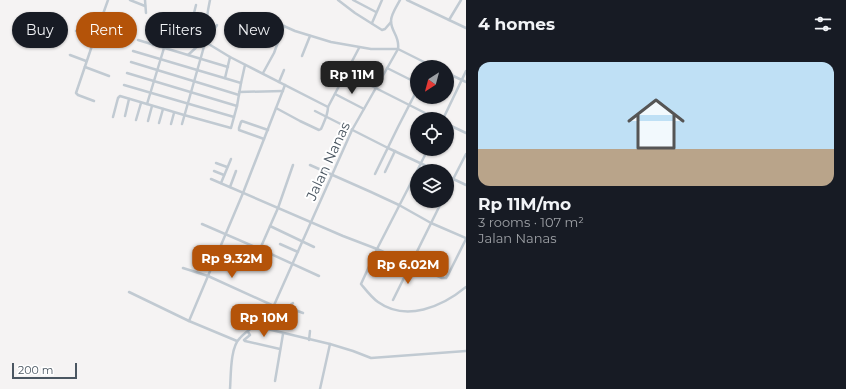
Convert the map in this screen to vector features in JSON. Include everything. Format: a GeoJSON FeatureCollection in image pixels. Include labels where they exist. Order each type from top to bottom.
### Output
{"type":"FeatureCollection","features":[{"type":"Feature","properties":{"kind":"street"},"geometry":{"type":"LineString","coordinates":[[104,12],[108,0]]}},
{"type":"Feature","properties":{"kind":"street"},"geometry":{"type":"LineString","coordinates":[[130,0],[146,6]]}},
{"type":"Feature","properties":{"kind":"street"},"geometry":{"type":"LineString","coordinates":[[145,0],[146,12]]}},
{"type":"Feature","properties":{"kind":"street"},"geometry":{"type":"LineString","coordinates":[[208,12],[210,0]]}},
{"type":"Feature","properties":{"kind":"street"},"geometry":{"type":"LineString","coordinates":[[338,0],[382,30],[385,29],[391,21],[400,0]]}},
{"type":"Feature","properties":{"kind":"street"},"geometry":{"type":"LineString","coordinates":[[353,0],[376,12]]}},
{"type":"Feature","properties":{"kind":"street"},"geometry":{"type":"LineString","coordinates":[[372,24],[382,0]]}},
{"type":"Feature","properties":{"kind":"street"},"geometry":{"type":"LineString","coordinates":[[407,0],[466,28]]}},
{"type":"Feature","properties":{"kind":"street"},"geometry":{"type":"LineString","coordinates":[[449,20],[460,0]]}},
{"type":"Feature","properties":{"kind":"street"},"geometry":{"type":"LineString","coordinates":[[194,12],[196,5]]}},
{"type":"Feature","properties":{"kind":"street"},"geometry":{"type":"LineString","coordinates":[[391,21],[398,38],[398,49]]}},
{"type":"Feature","properties":{"kind":"street"},"geometry":{"type":"LineString","coordinates":[[284,26],[310,36],[359,48],[398,49],[420,60]]}},
{"type":"Feature","properties":{"kind":"street"},"geometry":{"type":"LineString","coordinates":[[302,56],[310,36]]}},
{"type":"Feature","properties":{"kind":"street"},"geometry":{"type":"LineString","coordinates":[[138,40],[145,42]]}},
{"type":"Feature","properties":{"kind":"street"},"geometry":{"type":"LineString","coordinates":[[91,48],[76,94],[94,102]]}},
{"type":"Feature","properties":{"kind":"street"},"geometry":{"type":"LineString","coordinates":[[147,104],[164,48],[228,67]]}},
{"type":"Feature","properties":{"kind":"street"},"geometry":{"type":"LineString","coordinates":[[188,55],[196,48]]}},
{"type":"Feature","properties":{"kind":"street"},"geometry":{"type":"LineString","coordinates":[[182,124],[204,48]]}},
{"type":"Feature","properties":{"kind":"street"},"geometry":{"type":"LineString","coordinates":[[216,48],[245,65],[328,107]]}},
{"type":"Feature","properties":{"kind":"street"},"geometry":{"type":"LineString","coordinates":[[263,74],[276,48]]}},
{"type":"Feature","properties":{"kind":"street"},"geometry":{"type":"LineString","coordinates":[[276,108],[319,130],[326,117],[328,107],[359,48]]}},
{"type":"Feature","properties":{"kind":"street","name":"Jalan Nanas"},"geometry":{"type":"LineString","coordinates":[[260,326],[274,306],[352,130],[398,49]]}},
{"type":"Feature","properties":{"kind":"street"},"geometry":{"type":"LineString","coordinates":[[133,51],[241,83]]}},
{"type":"Feature","properties":{"kind":"street"},"geometry":{"type":"LineString","coordinates":[[70,55],[86,61]]}},
{"type":"Feature","properties":{"kind":"street"},"geometry":{"type":"LineString","coordinates":[[225,78],[230,57]]}},
{"type":"Feature","properties":{"kind":"street"},"geometry":{"type":"LineString","coordinates":[[131,62],[158,71],[239,93],[283,90]]}},
{"type":"Feature","properties":{"kind":"street"},"geometry":{"type":"LineString","coordinates":[[113,117],[118,97],[230,128],[237,106],[245,65]]}},
{"type":"Feature","properties":{"kind":"street"},"geometry":{"type":"LineString","coordinates":[[85,66],[109,76]]}},
{"type":"Feature","properties":{"kind":"street"},"geometry":{"type":"LineString","coordinates":[[332,66],[424,112]]}},
{"type":"Feature","properties":{"kind":"street"},"geometry":{"type":"LineString","coordinates":[[387,68],[410,80]]}},
{"type":"Feature","properties":{"kind":"street"},"geometry":{"type":"LineString","coordinates":[[279,82],[284,70]]}},
{"type":"Feature","properties":{"kind":"street"},"geometry":{"type":"LineString","coordinates":[[446,112],[466,71]]}},
{"type":"Feature","properties":{"kind":"street"},"geometry":{"type":"LineString","coordinates":[[127,73],[237,106]]}},
{"type":"Feature","properties":{"kind":"street"},"geometry":{"type":"LineString","coordinates":[[454,76],[466,82]]}},
{"type":"Feature","properties":{"kind":"street"},"geometry":{"type":"LineString","coordinates":[[124,85],[234,117]]}},
{"type":"Feature","properties":{"kind":"street"},"geometry":{"type":"LineString","coordinates":[[189,321],[243,193],[285,85]]}},
{"type":"Feature","properties":{"kind":"street"},"geometry":{"type":"LineString","coordinates":[[335,94],[364,109]]}},
{"type":"Feature","properties":{"kind":"street"},"geometry":{"type":"LineString","coordinates":[[125,116],[129,99]]}},
{"type":"Feature","properties":{"kind":"street"},"geometry":{"type":"LineString","coordinates":[[136,120],[141,103]]}},
{"type":"Feature","properties":{"kind":"street"},"geometry":{"type":"LineString","coordinates":[[375,174],[409,104]]}},
{"type":"Feature","properties":{"kind":"street"},"geometry":{"type":"LineString","coordinates":[[148,120],[152,106]]}},
{"type":"Feature","properties":{"kind":"street"},"geometry":{"type":"LineString","coordinates":[[159,123],[163,109]]}},
{"type":"Feature","properties":{"kind":"street"},"geometry":{"type":"LineString","coordinates":[[316,111],[421,164],[425,156]]}},
{"type":"Feature","properties":{"kind":"street"},"geometry":{"type":"LineString","coordinates":[[171,124],[174,112]]}},
{"type":"Feature","properties":{"kind":"street"},"geometry":{"type":"LineString","coordinates":[[264,139],[239,130],[241,122],[242,121],[268,130]]}},
{"type":"Feature","properties":{"kind":"street"},"geometry":{"type":"LineString","coordinates":[[454,128],[466,134]]}},
{"type":"Feature","properties":{"kind":"street"},"geometry":{"type":"LineString","coordinates":[[385,172],[395,151]]}},
{"type":"Feature","properties":{"kind":"street"},"geometry":{"type":"LineString","coordinates":[[454,177],[466,154]]}},
{"type":"Feature","properties":{"kind":"street"},"geometry":{"type":"LineString","coordinates":[[221,184],[231,158]]}},
{"type":"Feature","properties":{"kind":"street"},"geometry":{"type":"LineString","coordinates":[[216,163],[227,167]]}},
{"type":"Feature","properties":{"kind":"street"},"geometry":{"type":"LineString","coordinates":[[260,249],[278,208],[293,165]]}},
{"type":"Feature","properties":{"kind":"street"},"geometry":{"type":"LineString","coordinates":[[211,179],[442,278],[446,278],[466,238],[431,223],[399,205],[310,165]]}},
{"type":"Feature","properties":{"kind":"street"},"geometry":{"type":"LineString","coordinates":[[230,187],[236,171]]}},
{"type":"Feature","properties":{"kind":"street"},"geometry":{"type":"LineString","coordinates":[[214,172],[224,175]]}},
{"type":"Feature","properties":{"kind":"street"},"geometry":{"type":"LineString","coordinates":[[454,179],[466,185]]}},
{"type":"Feature","properties":{"kind":"street"},"geometry":{"type":"LineString","coordinates":[[410,184],[361,284],[377,301],[387,307],[405,312],[417,311],[440,304],[452,298],[466,287]]}},
{"type":"Feature","properties":{"kind":"street"},"geometry":{"type":"LineString","coordinates":[[393,300],[438,208]]}},
{"type":"Feature","properties":{"kind":"street"},"geometry":{"type":"LineString","coordinates":[[202,224],[319,276]]}},
{"type":"Feature","properties":{"kind":"street"},"geometry":{"type":"LineString","coordinates":[[270,226],[314,247]]}},
{"type":"Feature","properties":{"kind":"street"},"geometry":{"type":"LineString","coordinates":[[280,244],[298,252]]}},
{"type":"Feature","properties":{"kind":"street"},"geometry":{"type":"LineString","coordinates":[[183,268],[208,276],[274,306]]}},
{"type":"Feature","properties":{"kind":"street"},"geometry":{"type":"LineString","coordinates":[[129,292],[189,321],[237,341]]}},
{"type":"Feature","properties":{"kind":"street"},"geometry":{"type":"LineString","coordinates":[[230,389],[233,354],[237,341],[248,332],[267,322],[293,304]]}},
{"type":"Feature","properties":{"kind":"street"},"geometry":{"type":"LineString","coordinates":[[287,307],[303,313]]}},
{"type":"Feature","properties":{"kind":"street"},"geometry":{"type":"LineString","coordinates":[[260,326],[282,334],[330,344],[371,358],[466,351]]}},
{"type":"Feature","properties":{"kind":"street"},"geometry":{"type":"LineString","coordinates":[[309,340],[310,331]]}},
{"type":"Feature","properties":{"kind":"street"},"geometry":{"type":"LineString","coordinates":[[248,332],[250,335],[244,340],[245,341],[280,349]]}},
{"type":"Feature","properties":{"kind":"street"},"geometry":{"type":"LineString","coordinates":[[275,381],[282,334]]}},
{"type":"Feature","properties":{"kind":"street"},"geometry":{"type":"LineString","coordinates":[[320,389],[330,344]]}}]}
